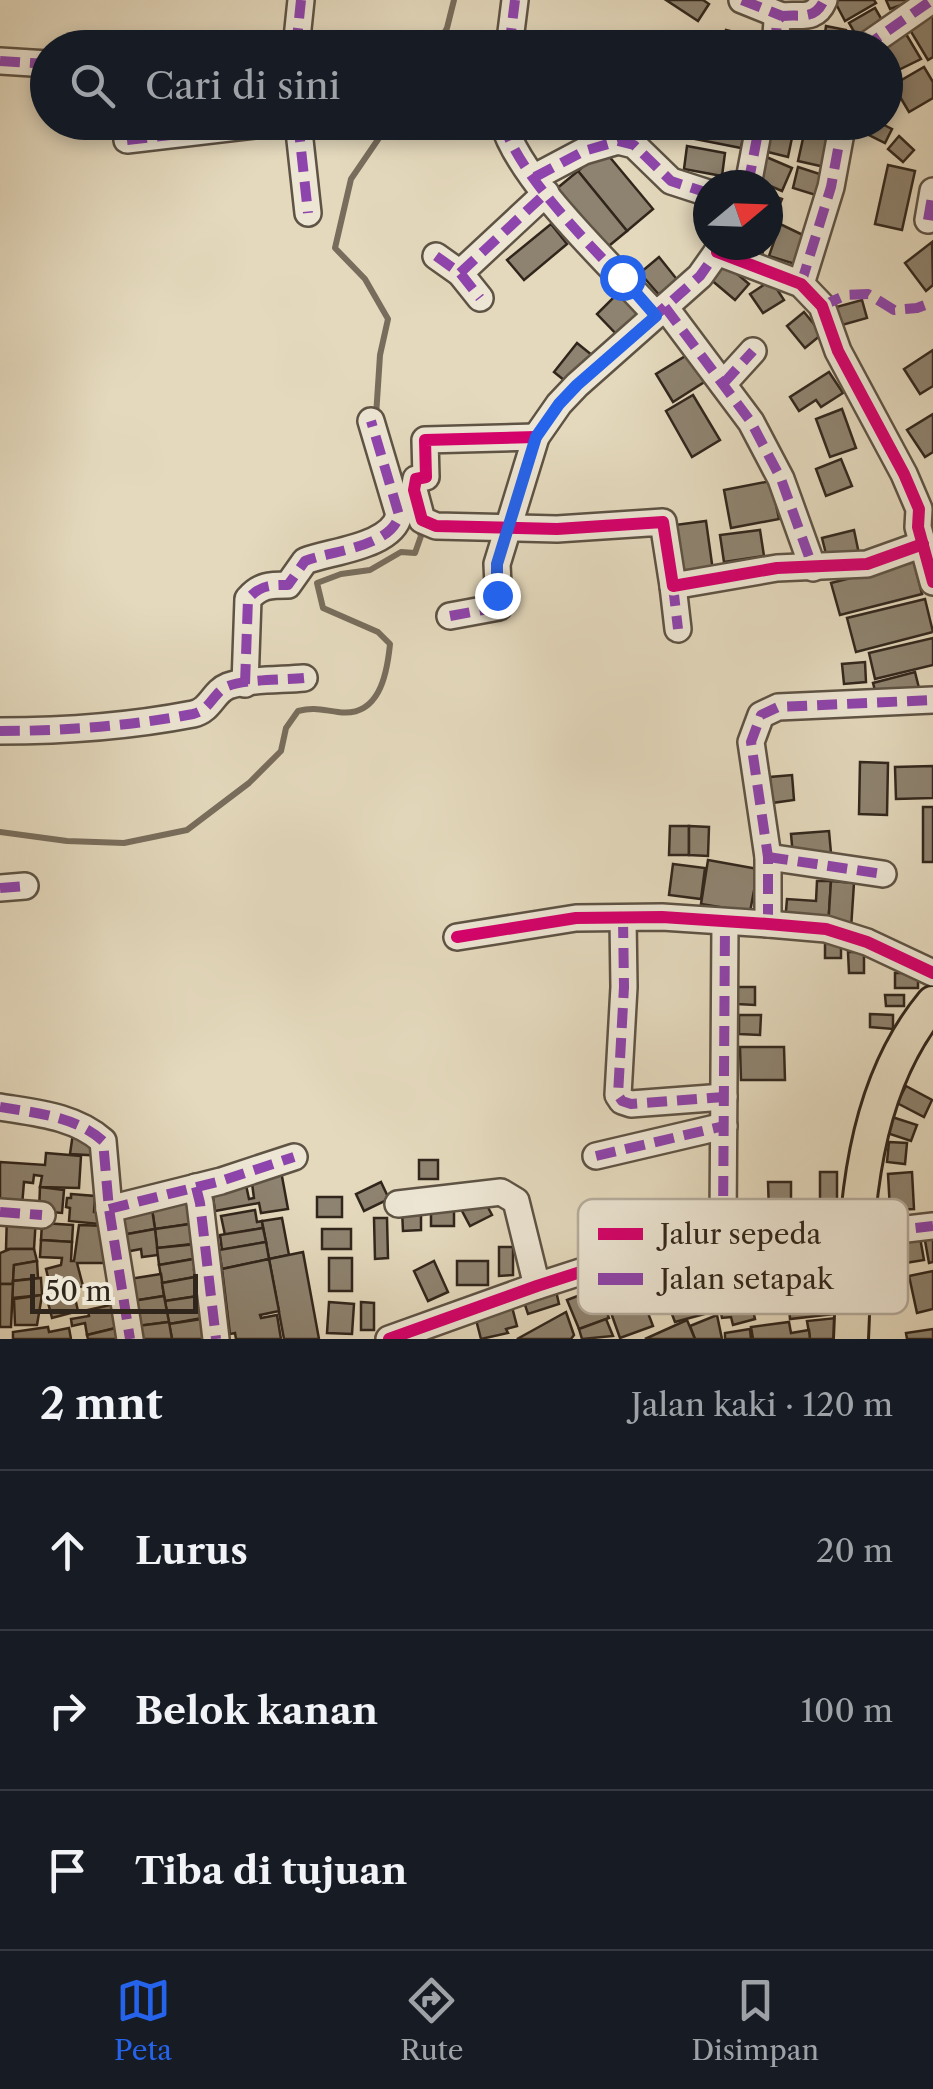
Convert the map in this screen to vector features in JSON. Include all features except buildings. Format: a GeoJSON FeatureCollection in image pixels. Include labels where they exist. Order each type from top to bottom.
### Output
{"type":"FeatureCollection","features":[{"type":"Feature","properties":{"kind":"main road"},"geometry":{"type":"LineString","coordinates":[[860,1199],[868,1144],[879,1108],[905,1044],[933,1003]]}},
{"type":"Feature","properties":{"kind":"main road"},"geometry":{"type":"LineString","coordinates":[[850,1339],[851,1314]]}},
{"type":"Feature","properties":{"kind":"street"},"geometry":{"type":"LineString","coordinates":[[298,30],[302,0]]}},
{"type":"Feature","properties":{"kind":"street"},"geometry":{"type":"LineString","coordinates":[[511,30],[515,0]]}},
{"type":"Feature","properties":{"kind":"street"},"geometry":{"type":"LineString","coordinates":[[742,0],[782,16],[813,15],[820,11],[824,0]]}},
{"type":"Feature","properties":{"kind":"street"},"geometry":{"type":"LineString","coordinates":[[889,30],[932,0]]}},
{"type":"Feature","properties":{"kind":"street"},"geometry":{"type":"LineString","coordinates":[[777,30],[782,16]]}},
{"type":"Feature","properties":{"kind":"street"},"geometry":{"type":"LineString","coordinates":[[0,61],[30,63]]}},
{"type":"Feature","properties":{"kind":"street"},"geometry":{"type":"LineString","coordinates":[[300,140],[308,213]]}},
{"type":"Feature","properties":{"kind":"street"},"geometry":{"type":"LineString","coordinates":[[508,140],[540,185],[660,311],[751,422],[781,479],[813,568]]}},
{"type":"Feature","properties":{"kind":"street"},"geometry":{"type":"LineString","coordinates":[[751,170],[757,140]]}},
{"type":"Feature","properties":{"kind":"street"},"geometry":{"type":"LineString","coordinates":[[801,284],[831,188],[840,140]]}},
{"type":"Feature","properties":{"kind":"street"},"geometry":{"type":"LineString","coordinates":[[460,273],[540,185],[584,151],[618,141],[634,145],[672,181],[693,188]]}},
{"type":"Feature","properties":{"kind":"street"},"geometry":{"type":"LineString","coordinates":[[928,220],[933,192]]}},
{"type":"Feature","properties":{"kind":"street"},"geometry":{"type":"LineString","coordinates":[[436,256],[460,273],[480,298]]}},
{"type":"Feature","properties":{"kind":"street"},"geometry":{"type":"LineString","coordinates":[[450,616],[499,607],[497,564],[536,437],[559,404],[700,276],[711,260]]}},
{"type":"Feature","properties":{"kind":"street"},"geometry":{"type":"LineString","coordinates":[[745,260],[801,284],[822,306],[838,351],[899,464],[926,502],[918,527],[933,582]]}},
{"type":"Feature","properties":{"kind":"street"},"geometry":{"type":"LineString","coordinates":[[723,384],[753,351]]}},
{"type":"Feature","properties":{"kind":"street"},"geometry":{"type":"LineString","coordinates":[[245,684],[248,599],[255,590],[263,585],[288,585],[305,560],[345,551],[390,532],[397,524],[399,516],[371,421]]}},
{"type":"Feature","properties":{"kind":"street"},"geometry":{"type":"LineString","coordinates":[[536,437],[425,440],[426,477],[416,479],[414,490],[422,520],[436,526],[558,529],[663,522],[678,629]]}},
{"type":"Feature","properties":{"kind":"street"},"geometry":{"type":"LineString","coordinates":[[673,586],[777,568],[868,564],[923,544]]}},
{"type":"Feature","properties":{"kind":"street"},"geometry":{"type":"LineString","coordinates":[[0,731],[198,713],[222,689],[304,678]]}},
{"type":"Feature","properties":{"kind":"street"},"geometry":{"type":"LineString","coordinates":[[768,924],[768,856],[751,742],[761,715],[778,707],[933,700]]}},
{"type":"Feature","properties":{"kind":"street"},"geometry":{"type":"LineString","coordinates":[[768,856],[883,874]]}},
{"type":"Feature","properties":{"kind":"street"},"geometry":{"type":"LineString","coordinates":[[457,937],[549,921],[662,916],[725,924],[768,924],[826,929],[868,942],[933,973]]}},
{"type":"Feature","properties":{"kind":"street"},"geometry":{"type":"LineString","coordinates":[[623,918],[618,1095],[631,1104],[724,1097]]}},
{"type":"Feature","properties":{"kind":"street"},"geometry":{"type":"LineString","coordinates":[[723,1199],[725,924]]}},
{"type":"Feature","properties":{"kind":"street"},"geometry":{"type":"LineString","coordinates":[[0,1107],[56,1116],[91,1131],[103,1141],[109,1209],[130,1339]]}},
{"type":"Feature","properties":{"kind":"street"},"geometry":{"type":"LineString","coordinates":[[596,1156],[724,1126]]}},
{"type":"Feature","properties":{"kind":"street"},"geometry":{"type":"LineString","coordinates":[[109,1209],[196,1188],[294,1157]]}},
{"type":"Feature","properties":{"kind":"street"},"geometry":{"type":"LineString","coordinates":[[196,1188],[216,1339]]}},
{"type":"Feature","properties":{"kind":"street"},"geometry":{"type":"LineString","coordinates":[[398,1204],[510,1194],[516,1200],[537,1286]]}},
{"type":"Feature","properties":{"kind":"street"},"geometry":{"type":"LineString","coordinates":[[0,1212],[42,1215]]}},
{"type":"Feature","properties":{"kind":"street"},"geometry":{"type":"LineString","coordinates":[[908,1227],[933,1226]]}},
{"type":"Feature","properties":{"kind":"street"},"geometry":{"type":"LineString","coordinates":[[392,1339],[578,1273]]}},
{"type":"Feature","properties":{"kind":"waterway"},"geometry":{"type":"LineString","coordinates":[[446,30],[454,0]]}},
{"type":"Feature","properties":{"kind":"waterway"},"geometry":{"type":"LineString","coordinates":[[376,416],[380,355],[388,319],[365,279],[335,248],[351,179],[378,140]]}},
{"type":"Feature","properties":{"kind":"waterway"},"geometry":{"type":"LineString","coordinates":[[0,832],[67,841],[124,843],[187,830],[249,783],[281,751],[286,728],[298,711],[352,712],[363,708],[372,701],[383,681],[390,644],[378,632],[323,608],[317,583],[341,574],[370,570],[401,552],[415,553],[421,536],[417,526]]}},
{"type":"Feature","properties":{"kind":"marked path"},"geometry":{"type":"LineString","coordinates":[[298,30],[301,0]]}},
{"type":"Feature","properties":{"kind":"marked path"},"geometry":{"type":"LineString","coordinates":[[511,30],[515,0]]}},
{"type":"Feature","properties":{"kind":"marked path"},"geometry":{"type":"LineString","coordinates":[[742,0],[782,16]]}},
{"type":"Feature","properties":{"kind":"marked path"},"geometry":{"type":"LineString","coordinates":[[776,30],[782,16],[812,14],[824,0]]}},
{"type":"Feature","properties":{"kind":"marked path"},"geometry":{"type":"LineString","coordinates":[[889,30],[932,0]]}},
{"type":"Feature","properties":{"kind":"marked path"},"geometry":{"type":"LineString","coordinates":[[0,61],[30,63]]}},
{"type":"Feature","properties":{"kind":"marked path"},"geometry":{"type":"LineString","coordinates":[[300,140],[308,213]]}},
{"type":"Feature","properties":{"kind":"marked path"},"geometry":{"type":"LineString","coordinates":[[510,140],[547,196],[656,315]]}},
{"type":"Feature","properties":{"kind":"marked path"},"geometry":{"type":"LineString","coordinates":[[751,170],[757,140]]}},
{"type":"Feature","properties":{"kind":"marked path"},"geometry":{"type":"LineString","coordinates":[[801,284],[831,187],[840,140]]}},
{"type":"Feature","properties":{"kind":"marked path"},"geometry":{"type":"LineString","coordinates":[[535,177],[584,151],[618,141],[634,145],[671,181],[693,188]]}},
{"type":"Feature","properties":{"kind":"marked path"},"geometry":{"type":"LineString","coordinates":[[928,220],[933,191]]}},
{"type":"Feature","properties":{"kind":"marked path"},"geometry":{"type":"LineString","coordinates":[[460,273],[546,193]]}},
{"type":"Feature","properties":{"kind":"marked path"},"geometry":{"type":"LineString","coordinates":[[436,256],[460,273],[480,298]]}},
{"type":"Feature","properties":{"kind":"marked path"},"geometry":{"type":"LineString","coordinates":[[450,616],[499,607],[497,564],[536,437],[559,404],[700,276],[711,260]]}},
{"type":"Feature","properties":{"kind":"marked path"},"geometry":{"type":"LineString","coordinates":[[822,306],[846,295],[868,294],[894,310],[933,302]]}},
{"type":"Feature","properties":{"kind":"marked path"},"geometry":{"type":"LineString","coordinates":[[665,307],[751,422],[781,479],[813,568]]}},
{"type":"Feature","properties":{"kind":"marked path"},"geometry":{"type":"LineString","coordinates":[[723,384],[753,351]]}},
{"type":"Feature","properties":{"kind":"marked path"},"geometry":{"type":"LineString","coordinates":[[245,684],[248,599],[266,587],[288,585],[305,561],[373,541],[394,526],[399,515],[371,421]]}},
{"type":"Feature","properties":{"kind":"marked path"},"geometry":{"type":"LineString","coordinates":[[673,586],[678,629]]}},
{"type":"Feature","properties":{"kind":"marked path"},"geometry":{"type":"LineString","coordinates":[[0,731],[97,727],[193,714],[223,689],[236,684],[304,678]]}},
{"type":"Feature","properties":{"kind":"marked path"},"geometry":{"type":"LineString","coordinates":[[768,924],[768,857],[751,742],[761,715],[778,707],[933,700]]}},
{"type":"Feature","properties":{"kind":"marked path"},"geometry":{"type":"LineString","coordinates":[[768,857],[883,874]]}},
{"type":"Feature","properties":{"kind":"marked path"},"geometry":{"type":"LineString","coordinates":[[0,888],[25,886]]}},
{"type":"Feature","properties":{"kind":"marked path"},"geometry":{"type":"LineString","coordinates":[[623,918],[618,1095],[631,1104],[724,1097]]}},
{"type":"Feature","properties":{"kind":"marked path"},"geometry":{"type":"LineString","coordinates":[[723,1199],[725,923]]}},
{"type":"Feature","properties":{"kind":"marked path"},"geometry":{"type":"LineString","coordinates":[[0,1107],[68,1121],[103,1141],[109,1209],[130,1339]]}},
{"type":"Feature","properties":{"kind":"marked path"},"geometry":{"type":"LineString","coordinates":[[596,1156],[724,1126]]}},
{"type":"Feature","properties":{"kind":"marked path"},"geometry":{"type":"LineString","coordinates":[[109,1209],[221,1181],[294,1157]]}},
{"type":"Feature","properties":{"kind":"marked path"},"geometry":{"type":"LineString","coordinates":[[196,1187],[216,1339]]}},
{"type":"Feature","properties":{"kind":"marked path"},"geometry":{"type":"LineString","coordinates":[[0,1212],[42,1215]]}},
{"type":"Feature","properties":{"kind":"marked path"},"geometry":{"type":"LineString","coordinates":[[908,1229],[933,1226]]}},
{"type":"Feature","properties":{"kind":"cycle path"},"geometry":{"type":"LineString","coordinates":[[738,260],[801,284],[822,306],[838,351],[919,509],[918,527],[933,582]]}},
{"type":"Feature","properties":{"kind":"cycle path"},"geometry":{"type":"LineString","coordinates":[[536,437],[425,440],[426,477],[416,479],[414,490],[422,520],[436,526],[557,529],[663,522],[673,586],[777,568],[867,564],[923,544]]}},
{"type":"Feature","properties":{"kind":"cycle path"},"geometry":{"type":"LineString","coordinates":[[457,937],[576,918],[662,917],[768,924],[826,929],[867,942],[933,973]]}},
{"type":"Feature","properties":{"kind":"cycle path"},"geometry":{"type":"LineString","coordinates":[[389,1339],[578,1273]]}},
{"type":"Feature","properties":{"kind":"route"},"geometry":{"type":"LineString","coordinates":[[497,595],[497,564],[536,437],[577,385],[656,316],[622,277]]}}]}
